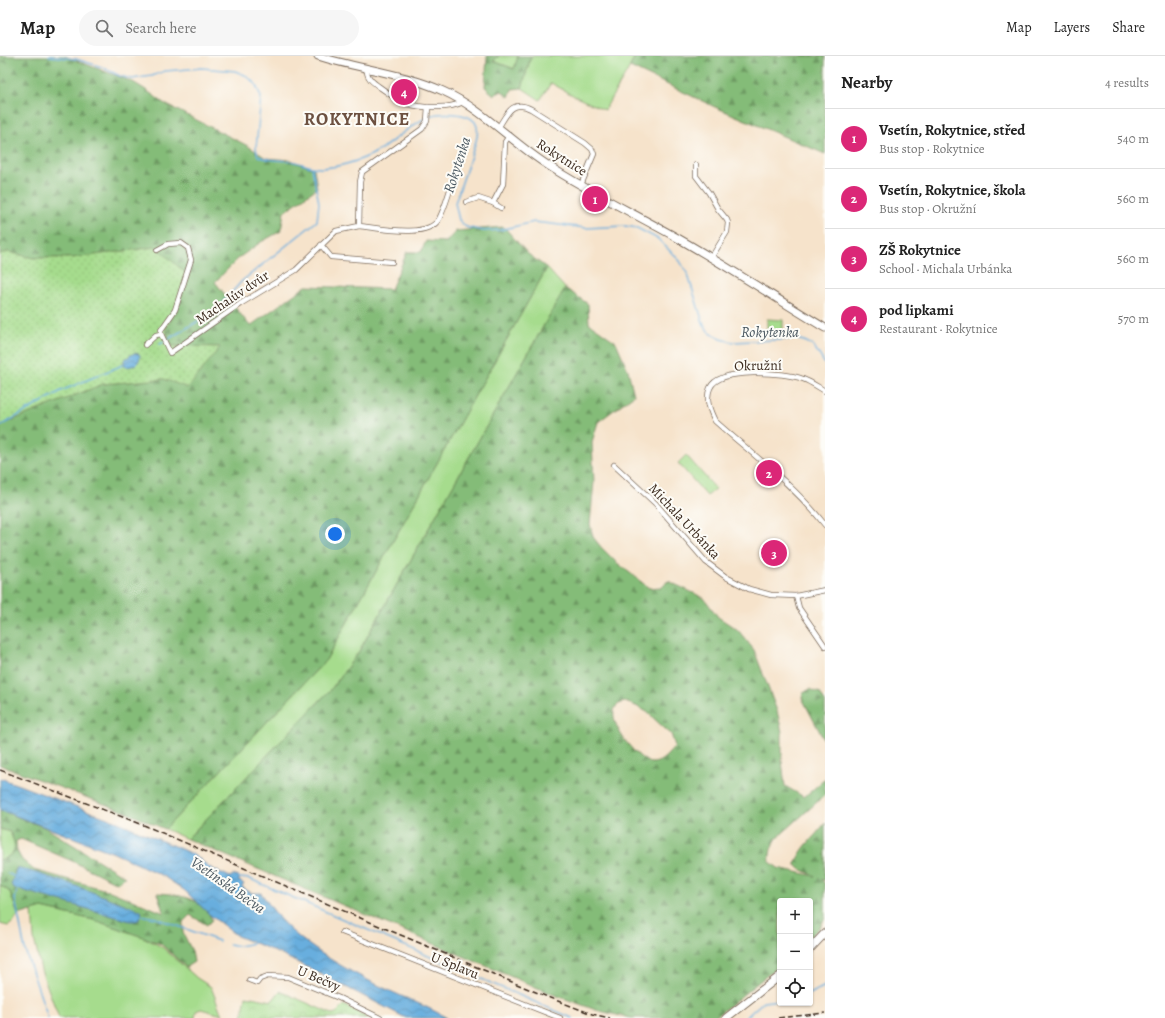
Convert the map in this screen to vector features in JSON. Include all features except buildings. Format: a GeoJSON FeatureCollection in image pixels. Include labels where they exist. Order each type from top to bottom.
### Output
{"type":"FeatureCollection","features":[{"type":"Feature","properties":{"kind":"main road","name":"Rokytnice"},"geometry":{"type":"LineString","coordinates":[[318,56],[422,83],[445,92],[463,102],[537,159],[711,258],[825,328]]}},
{"type":"Feature","properties":{"kind":"main road"},"geometry":{"type":"LineString","coordinates":[[813,946],[825,933]]}},
{"type":"Feature","properties":{"kind":"main road"},"geometry":{"type":"LineString","coordinates":[[726,1018],[777,978]]}},
{"type":"Feature","properties":{"kind":"street"},"geometry":{"type":"LineString","coordinates":[[367,69],[368,75],[372,81],[396,99],[411,106],[454,106],[463,102]]}},
{"type":"Feature","properties":{"kind":"street"},"geometry":{"type":"LineString","coordinates":[[498,128],[510,109],[514,106],[522,105],[531,109],[585,143],[592,149],[594,154],[581,185]]}},
{"type":"Feature","properties":{"kind":"street"},"geometry":{"type":"LineString","coordinates":[[359,226],[360,182],[362,172],[422,129],[427,121],[428,107]]}},
{"type":"Feature","properties":{"kind":"street"},"geometry":{"type":"LineString","coordinates":[[493,203],[503,184],[506,142],[509,136]]}},
{"type":"Feature","properties":{"kind":"street"},"geometry":{"type":"LineString","coordinates":[[696,165],[696,176],[728,223],[727,232],[711,258]]}},
{"type":"Feature","properties":{"kind":"street","name":"Machalův dvůr"},"geometry":{"type":"LineString","coordinates":[[157,250],[168,244],[181,243],[188,248],[191,260],[175,310],[161,330],[161,334],[170,353],[240,304],[296,270],[336,231],[359,226],[405,231],[431,228],[439,220],[452,184]]}},
{"type":"Feature","properties":{"kind":"street"},"geometry":{"type":"LineString","coordinates":[[466,202],[478,198],[493,203],[501,208]]}},
{"type":"Feature","properties":{"kind":"street"},"geometry":{"type":"LineString","coordinates":[[321,245],[331,257],[392,262]]}},
{"type":"Feature","properties":{"kind":"street","name":"Machalův dvůr"},"geometry":{"type":"LineString","coordinates":[[145,345],[156,335],[161,334]]}},
{"type":"Feature","properties":{"kind":"street","name":"Okružní"},"geometry":{"type":"LineString","coordinates":[[825,391],[803,379],[789,376],[737,374],[722,378],[710,387],[708,397],[710,410],[715,421],[792,487],[825,525]]}},
{"type":"Feature","properties":{"kind":"street","name":"Michala Urbánka"},"geometry":{"type":"LineString","coordinates":[[614,465],[656,504],[706,562],[726,577],[747,588],[771,595],[796,596],[825,590]]}},
{"type":"Feature","properties":{"kind":"street"},"geometry":{"type":"LineString","coordinates":[[796,596],[800,608],[825,646]]}},
{"type":"Feature","properties":{"kind":"street","name":"U Splavu"},"geometry":{"type":"LineString","coordinates":[[342,932],[560,1018]]}},
{"type":"Feature","properties":{"kind":"street","name":"U Bečvy"},"geometry":{"type":"LineString","coordinates":[[249,980],[257,984],[260,979],[268,976],[288,977],[339,998],[380,1018]]}},
{"type":"Feature","properties":{"kind":"green space"},"geometry":{"type":"Polygon","coordinates":[[[0,56],[64,56],[133,82],[165,104],[248,146],[266,158],[290,160],[314,169],[317,188],[284,212],[281,231],[261,242],[240,257],[215,282],[250,326],[306,286],[391,289],[407,252],[421,252],[426,241],[446,242],[456,231],[504,227],[528,254],[547,268],[326,660],[165,829],[123,811],[0,765],[0,425],[103,384],[164,379],[188,387],[219,347],[172,346],[168,338],[166,328],[177,309],[156,247],[72,258],[33,258],[8,252],[0,254],[0,56]]]}},
{"type":"Feature","properties":{"kind":"green space"},"geometry":{"type":"Polygon","coordinates":[[[487,56],[499,56],[493,61],[514,69],[518,56],[531,56],[522,88],[512,89],[509,97],[502,91],[494,95],[485,87],[487,56]]]}},
{"type":"Feature","properties":{"kind":"green space"},"geometry":{"type":"Polygon","coordinates":[[[499,56],[518,56],[515,69],[493,61],[499,56]]]}},
{"type":"Feature","properties":{"kind":"green space"},"geometry":{"type":"Polygon","coordinates":[[[531,56],[635,56],[605,110],[578,98],[551,83],[540,100],[522,88],[531,56]]]}},
{"type":"Feature","properties":{"kind":"green space"},"geometry":{"type":"Polygon","coordinates":[[[635,56],[825,56],[825,154],[715,107],[630,67],[635,56]]]}},
{"type":"Feature","properties":{"kind":"green space"},"geometry":{"type":"Polygon","coordinates":[[[156,247],[188,275],[177,309],[166,328],[168,338],[172,346],[220,347],[188,388],[164,379],[103,384],[0,425],[0,254],[8,252],[33,258],[72,258],[156,247]]]}},
{"type":"Feature","properties":{"kind":"green space"},"geometry":{"type":"Polygon","coordinates":[[[547,268],[565,288],[358,653],[332,688],[187,839],[165,829],[326,660],[547,268]]]}},
{"type":"Feature","properties":{"kind":"green space"},"geometry":{"type":"Polygon","coordinates":[[[565,288],[588,304],[589,323],[616,342],[628,370],[634,395],[598,422],[592,442],[594,482],[590,524],[593,537],[616,562],[649,588],[661,587],[668,581],[704,598],[718,617],[738,630],[754,650],[777,711],[782,732],[782,761],[785,786],[804,797],[825,779],[825,795],[777,838],[771,849],[769,861],[778,868],[815,876],[800,869],[795,864],[805,847],[825,823],[825,880],[822,879],[825,885],[825,918],[820,927],[813,934],[813,898],[777,898],[777,967],[714,1018],[631,1018],[596,1010],[552,994],[187,839],[332,688],[358,653],[565,288]],[[625,702],[616,706],[614,714],[616,724],[621,735],[638,755],[646,761],[653,763],[666,757],[675,746],[671,734],[647,712],[625,702]]]}},
{"type":"Feature","properties":{"kind":"green space"},"geometry":{"type":"Polygon","coordinates":[[[767,319],[783,320],[783,332],[767,331],[767,319]]]}},
{"type":"Feature","properties":{"kind":"green space"},"geometry":{"type":"Polygon","coordinates":[[[686,455],[716,489],[707,496],[678,463],[686,455]]]}},
{"type":"Feature","properties":{"kind":"green space"},"geometry":{"type":"Polygon","coordinates":[[[810,689],[820,693],[825,702],[825,742],[802,698],[803,693],[810,689]]]}},
{"type":"Feature","properties":{"kind":"green space"},"geometry":{"type":"Polygon","coordinates":[[[0,810],[46,828],[125,877],[117,883],[72,861],[21,839],[16,841],[17,851],[22,860],[34,870],[110,891],[164,913],[157,893],[181,896],[196,902],[203,907],[212,920],[207,925],[190,915],[183,922],[183,933],[192,951],[194,962],[186,967],[161,944],[94,920],[42,908],[18,915],[10,892],[0,885],[0,860],[9,856],[14,851],[14,845],[10,832],[0,829],[0,810]]]}},
{"type":"Feature","properties":{"kind":"green space"},"geometry":{"type":"Polygon","coordinates":[[[0,829],[10,832],[13,839],[14,851],[9,856],[0,860],[0,829]]]}},
{"type":"Feature","properties":{"kind":"green space"},"geometry":{"type":"Polygon","coordinates":[[[0,885],[10,892],[18,915],[14,922],[8,926],[0,924],[0,885]]]}},
{"type":"Feature","properties":{"kind":"green space"},"geometry":{"type":"Polygon","coordinates":[[[42,908],[94,920],[143,937],[162,947],[197,978],[211,987],[222,1015],[201,1009],[196,1011],[195,1018],[59,1018],[41,970],[34,939],[32,911],[42,908]]]}},
{"type":"Feature","properties":{"kind":"green space"},"geometry":{"type":"Polygon","coordinates":[[[280,991],[332,1014],[336,1013],[344,1005],[367,1018],[242,1018],[246,996],[272,1001],[280,991]]]}},
{"type":"Feature","properties":{"kind":"water"},"geometry":{"type":"Polygon","coordinates":[[[134,353],[140,355],[139,361],[133,366],[125,367],[124,360],[134,353]]]}},
{"type":"Feature","properties":{"kind":"water","name":"Vsetínská Bečva"},"geometry":{"type":"Polygon","coordinates":[[[0,778],[118,822],[195,855],[209,867],[230,877],[233,875],[239,877],[239,881],[244,884],[242,887],[251,893],[261,893],[289,929],[315,949],[358,975],[447,1018],[406,1018],[311,969],[267,948],[237,936],[210,915],[184,890],[163,876],[114,853],[0,810],[0,778]]]}},
{"type":"Feature","properties":{"kind":"water"},"geometry":{"type":"Polygon","coordinates":[[[17,867],[68,883],[140,910],[142,912],[140,919],[130,921],[14,888],[11,885],[17,867]]]}},
{"type":"Feature","properties":{"kind":"waterway","name":"Rokytenka"},"geometry":{"type":"LineString","coordinates":[[49,56],[76,59],[102,67],[120,76],[132,79],[152,76],[165,71],[202,68],[235,71],[245,75],[255,83],[261,97],[256,148],[258,156],[268,159],[295,162],[312,167],[320,168],[338,166],[373,154],[426,118]]}},
{"type":"Feature","properties":{"kind":"waterway","name":"Rokytenka"},"geometry":{"type":"LineString","coordinates":[[429,116],[439,114],[466,116],[475,122],[478,129],[476,141],[455,203],[459,220],[466,227],[484,231],[500,230],[534,222],[586,228],[625,226],[637,228],[658,239],[680,261],[688,275],[704,326],[710,333],[721,339],[733,342],[795,339],[802,340],[814,347],[825,364]]}},
{"type":"Feature","properties":{"kind":"waterway"},"geometry":{"type":"LineString","coordinates":[[160,344],[215,311],[242,281],[317,221],[319,203],[312,168]]}},
{"type":"Feature","properties":{"kind":"waterway"},"geometry":{"type":"LineString","coordinates":[[0,426],[61,391],[125,364]]}},
{"type":"Feature","properties":{"kind":"waterway"},"geometry":{"type":"LineString","coordinates":[[7,873],[15,877]]}},
{"type":"Feature","properties":{"kind":"waterway","name":"Vsetínská Bečva"},"geometry":{"type":"LineString","coordinates":[[239,878],[250,879],[572,1018]]}},
{"type":"Feature","properties":{"kind":"waterway"},"geometry":{"type":"LineString","coordinates":[[18,887],[15,899],[25,950],[48,1018]]}},
{"type":"Feature","properties":{"kind":"waterway"},"geometry":{"type":"LineString","coordinates":[[140,915],[156,918],[219,941]]}},
{"type":"Feature","properties":{"kind":"waterway"},"geometry":{"type":"LineString","coordinates":[[229,944],[239,946],[254,943]]}},
{"type":"Feature","properties":{"kind":"waterway"},"geometry":{"type":"LineString","coordinates":[[813,992],[825,986]]}},
{"type":"Feature","properties":{"kind":"waterway"},"geometry":{"type":"LineString","coordinates":[[745,1018],[763,1002],[777,1000]]}},
{"type":"Feature","properties":{"kind":"railway"},"geometry":{"type":"LineString","coordinates":[[0,770],[146,826],[550,998],[592,1014],[610,1018]]}},
{"type":"Feature","properties":{"kind":"railway"},"geometry":{"type":"LineString","coordinates":[[778,1018],[825,1013]]}},
{"type":"Feature","properties":{"kind":"place","name":"pod lipkami"},"geometry":{"type":"Point","coordinates":[404,92]}},
{"type":"Feature","properties":{"kind":"place","name":"Vsetín, Rokytnice, střed"},"geometry":{"type":"Point","coordinates":[595,199]}},
{"type":"Feature","properties":{"kind":"place","name":"Vsetín, Rokytnice, škola"},"geometry":{"type":"Point","coordinates":[769,473]}},
{"type":"Feature","properties":{"kind":"place","name":"ZŠ Rokytnice"},"geometry":{"type":"Point","coordinates":[774,553]}},
{"type":"Feature","properties":{"kind":"district","name":"ROKYTNICE"},"geometry":{"type":"Point","coordinates":[357,119]}}]}
